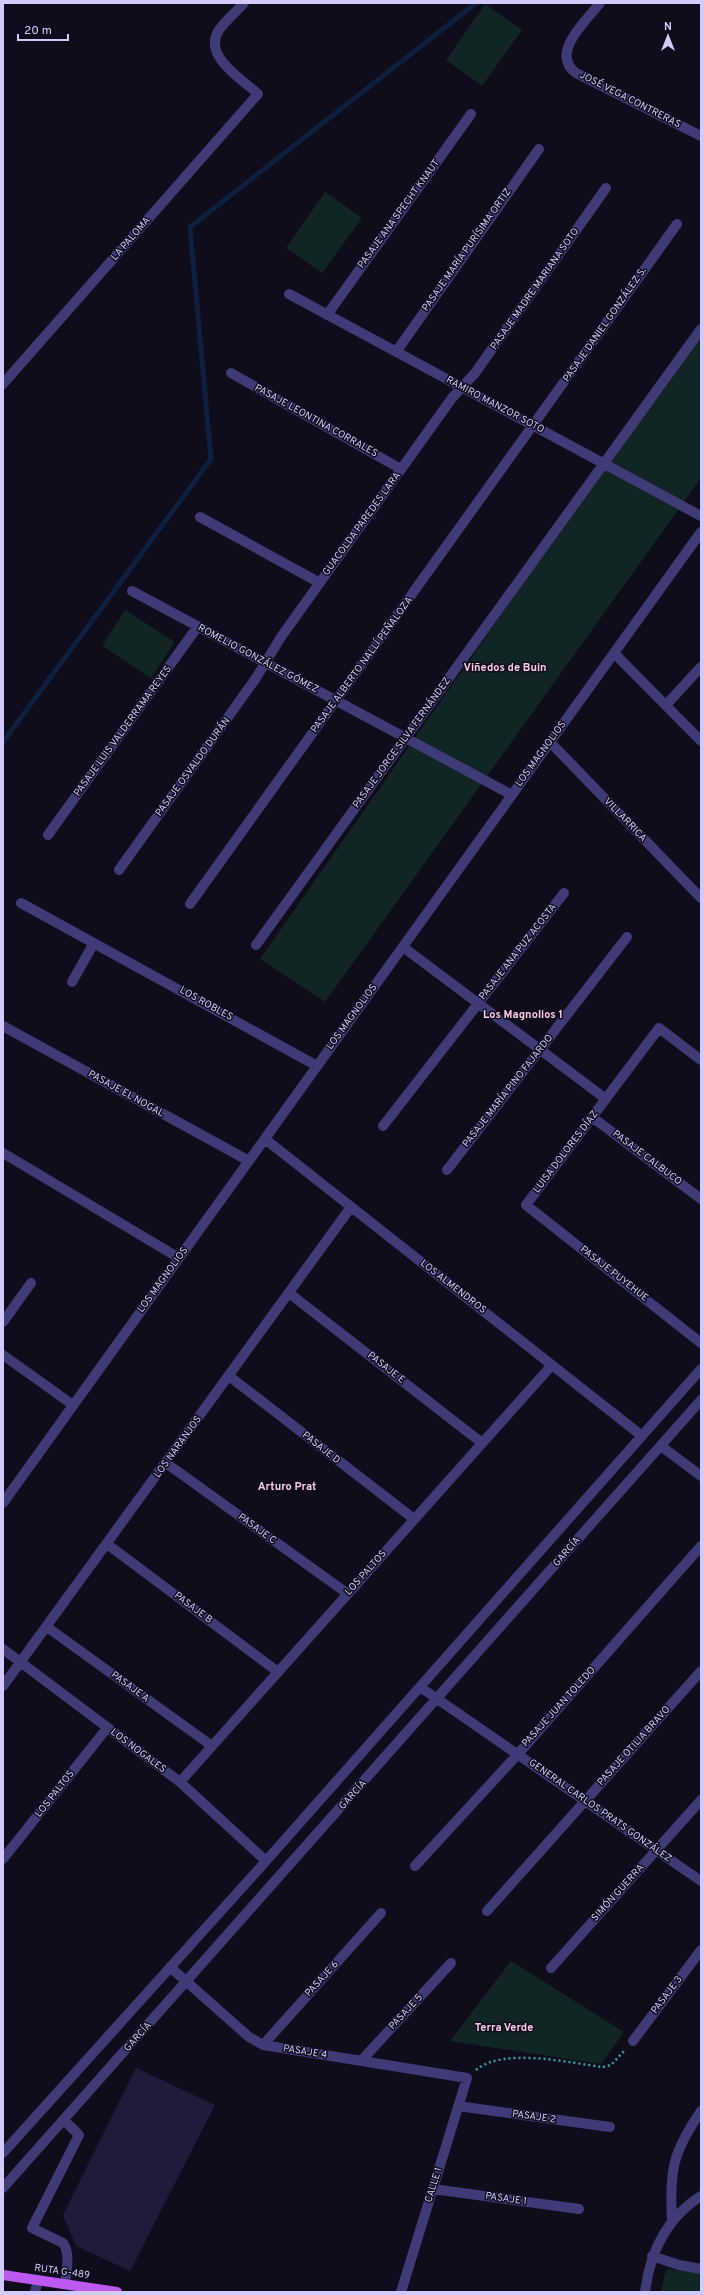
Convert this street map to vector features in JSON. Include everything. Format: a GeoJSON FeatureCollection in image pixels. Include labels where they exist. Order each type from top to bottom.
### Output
{"type":"FeatureCollection","features":[{"type":"Feature","properties":{"kind":"main road","name":"RUTA G-489"},"geometry":{"type":"LineString","coordinates":[[3,2275],[117,2292]]}},
{"type":"Feature","properties":{"kind":"street","name":"LA PALOMA"},"geometry":{"type":"LineString","coordinates":[[3,384],[258,94],[220,59],[215,50],[218,31],[244,3]]}},
{"type":"Feature","properties":{"kind":"street","name":"JOSÉ VEGA CONTRERAS"},"geometry":{"type":"LineString","coordinates":[[600,3],[571,41],[566,58],[569,67],[576,73],[701,136]]}},
{"type":"Feature","properties":{"kind":"street","name":"PASAJE ANA SPECHT KNAUT"},"geometry":{"type":"LineString","coordinates":[[327,315],[471,114]]}},
{"type":"Feature","properties":{"kind":"street","name":"PASAJE MARÍA PURÍSIMA ORTIZ"},"geometry":{"type":"LineString","coordinates":[[396,352],[539,149]]}},
{"type":"Feature","properties":{"kind":"street","name":"PASAJE MADRE MARIANA SOTO"},"geometry":{"type":"LineString","coordinates":[[462,387],[475,373],[606,188]]}},
{"type":"Feature","properties":{"kind":"street","name":"PASAJE DANIEL GONZÁLEZ S."},"geometry":{"type":"LineString","coordinates":[[533,426],[677,224]]}},
{"type":"Feature","properties":{"kind":"street","name":"RAMIRO MANZOR SOTO"},"geometry":{"type":"LineString","coordinates":[[289,294],[701,516]]}},
{"type":"Feature","properties":{"kind":"street","name":"PASAJE JORGE SILVA FERNÁNDEZ"},"geometry":{"type":"LineString","coordinates":[[256,945],[701,329]]}},
{"type":"Feature","properties":{"kind":"street","name":"PASAJE LEONTINA CORRALES"},"geometry":{"type":"LineString","coordinates":[[231,373],[401,469]]}},
{"type":"Feature","properties":{"kind":"street","name":"GUACOLDA PAREDES LARA"},"geometry":{"type":"LineString","coordinates":[[265,662],[271,650],[462,387]]}},
{"type":"Feature","properties":{"kind":"street","name":"PASAJE ALBERTO NALLÍ PEÑALOZA"},"geometry":{"type":"LineString","coordinates":[[190,904],[533,426]]}},
{"type":"Feature","properties":{"kind":"street"},"geometry":{"type":"LineString","coordinates":[[200,517],[320,583]]}},
{"type":"Feature","properties":{"kind":"street","name":"LOS MAGNOLIOS"},"geometry":{"type":"LineString","coordinates":[[3,1503],[701,532]]}},
{"type":"Feature","properties":{"kind":"street","name":"ROMELIO GONZÁLEZ GÓMEZ"},"geometry":{"type":"LineString","coordinates":[[132,591],[512,795]]}},
{"type":"Feature","properties":{"kind":"street","name":"PASAJE LUIS VALDERRAMA REYES"},"geometry":{"type":"LineString","coordinates":[[48,835],[198,626]]}},
{"type":"Feature","properties":{"kind":"street"},"geometry":{"type":"LineString","coordinates":[[614,653],[701,741]]}},
{"type":"Feature","properties":{"kind":"street","name":"PASAJE OSVALDO DURÁN"},"geometry":{"type":"LineString","coordinates":[[119,870],[256,678],[265,662]]}},
{"type":"Feature","properties":{"kind":"street"},"geometry":{"type":"LineString","coordinates":[[666,705],[701,667]]}},
{"type":"Feature","properties":{"kind":"street","name":"VILLARRICA"},"geometry":{"type":"LineString","coordinates":[[550,742],[701,898]]}},
{"type":"Feature","properties":{"kind":"street","name":"PASAJE ANA PUZ ACOSTA"},"geometry":{"type":"LineString","coordinates":[[384,1126],[564,893]]}},
{"type":"Feature","properties":{"kind":"street","name":"LOS ROBLES"},"geometry":{"type":"LineString","coordinates":[[21,903],[317,1066]]}},
{"type":"Feature","properties":{"kind":"street","name":"PASAJE MARÍA PINO FAJARDO"},"geometry":{"type":"LineString","coordinates":[[447,1170],[627,937]]}},
{"type":"Feature","properties":{"kind":"street"},"geometry":{"type":"LineString","coordinates":[[72,982],[94,943]]}},
{"type":"Feature","properties":{"kind":"street"},"geometry":{"type":"LineString","coordinates":[[403,947],[606,1099]]}},
{"type":"Feature","properties":{"kind":"street","name":"PASAJE EL NOGAL"},"geometry":{"type":"LineString","coordinates":[[3,1026],[248,1161]]}},
{"type":"Feature","properties":{"kind":"street","name":"LUISA DOLORES DÍAZ"},"geometry":{"type":"LineString","coordinates":[[526,1205],[659,1028],[701,1060]]}},
{"type":"Feature","properties":{"kind":"street","name":"PASAJE CALBUCO"},"geometry":{"type":"LineString","coordinates":[[592,1117],[701,1199]]}},
{"type":"Feature","properties":{"kind":"street","name":"LOS ALMENDROS"},"geometry":{"type":"LineString","coordinates":[[265,1139],[642,1436]]}},
{"type":"Feature","properties":{"kind":"street"},"geometry":{"type":"LineString","coordinates":[[3,1153],[179,1258]]}},
{"type":"Feature","properties":{"kind":"street","name":"PASAJE PUYEHUE"},"geometry":{"type":"LineString","coordinates":[[526,1205],[701,1343]]}},
{"type":"Feature","properties":{"kind":"street","name":"LOS NARANJOS"},"geometry":{"type":"LineString","coordinates":[[3,1686],[22,1663],[351,1207]]}},
{"type":"Feature","properties":{"kind":"street"},"geometry":{"type":"LineString","coordinates":[[3,1322],[31,1283]]}},
{"type":"Feature","properties":{"kind":"street","name":"PASAJE E"},"geometry":{"type":"LineString","coordinates":[[289,1293],[482,1443]]}},
{"type":"Feature","properties":{"kind":"street"},"geometry":{"type":"LineString","coordinates":[[3,1354],[73,1405]]}},
{"type":"Feature","properties":{"kind":"street","name":"LOS PALTOS"},"geometry":{"type":"LineString","coordinates":[[180,1782],[552,1365]]}},
{"type":"Feature","properties":{"kind":"street","name":"GARCÍA"},"geometry":{"type":"LineString","coordinates":[[3,2153],[266,1861],[701,1368]]}},
{"type":"Feature","properties":{"kind":"street","name":"PASAJE D"},"geometry":{"type":"LineString","coordinates":[[229,1376],[414,1519]]}},
{"type":"Feature","properties":{"kind":"street","name":"GARCÍA"},"geometry":{"type":"LineString","coordinates":[[3,2188],[438,1699],[701,1400]]}},
{"type":"Feature","properties":{"kind":"street"},"geometry":{"type":"LineString","coordinates":[[661,1446],[701,1476]]}},
{"type":"Feature","properties":{"kind":"street","name":"PASAJE C"},"geometry":{"type":"LineString","coordinates":[[166,1463],[348,1594]]}},
{"type":"Feature","properties":{"kind":"street","name":"PASAJE B"},"geometry":{"type":"LineString","coordinates":[[108,1544],[278,1672]]}},
{"type":"Feature","properties":{"kind":"street","name":"PASAJE JUAN TOLEDO"},"geometry":{"type":"LineString","coordinates":[[415,1866],[518,1754],[701,1546]]}},
{"type":"Feature","properties":{"kind":"street","name":"PASAJE A"},"geometry":{"type":"LineString","coordinates":[[47,1628],[212,1746]]}},
{"type":"Feature","properties":{"kind":"street","name":"LOS NOGALES"},"geometry":{"type":"LineString","coordinates":[[3,1649],[180,1782],[266,1861]]}},
{"type":"Feature","properties":{"kind":"street","name":"PASAJE OTILIA BRAVO"},"geometry":{"type":"LineString","coordinates":[[487,1911],[701,1671]]}},
{"type":"Feature","properties":{"kind":"street","name":"GENERAL CARLOS PRATS GONZÁLEZ"},"geometry":{"type":"LineString","coordinates":[[420,1686],[701,1880]]}},
{"type":"Feature","properties":{"kind":"street","name":"LOS PALTOS"},"geometry":{"type":"LineString","coordinates":[[3,1859],[107,1728]]}},
{"type":"Feature","properties":{"kind":"street","name":"SIMÓN GUERRA"},"geometry":{"type":"LineString","coordinates":[[551,1968],[701,1800]]}},
{"type":"Feature","properties":{"kind":"street","name":"PASAJE 6"},"geometry":{"type":"LineString","coordinates":[[263,2045],[381,1913]]}},
{"type":"Feature","properties":{"kind":"street","name":"PASAJE 3"},"geometry":{"type":"LineString","coordinates":[[633,2041],[701,1950]]}},
{"type":"Feature","properties":{"kind":"street","name":"PASAJE 5"},"geometry":{"type":"LineString","coordinates":[[361,2061],[451,1963]]}},
{"type":"Feature","properties":{"kind":"street","name":"PASAJE 4"},"geometry":{"type":"LineString","coordinates":[[170,1967],[248,2037],[263,2045],[467,2078]]}},
{"type":"Feature","properties":{"kind":"street","name":"CALLE 1"},"geometry":{"type":"LineString","coordinates":[[401,2292],[467,2078]]}},
{"type":"Feature","properties":{"kind":"street","name":"PASAJE 2"},"geometry":{"type":"LineString","coordinates":[[458,2106],[610,2127]]}},
{"type":"Feature","properties":{"kind":"street"},"geometry":{"type":"LineString","coordinates":[[672,2220],[670,2191],[674,2163],[684,2136],[701,2111]]}},
{"type":"Feature","properties":{"kind":"street"},"geometry":{"type":"LineString","coordinates":[[64,2120],[79,2135],[32,2228],[63,2243],[66,2248],[68,2255],[65,2284]]}},
{"type":"Feature","properties":{"kind":"street","name":"PASAJE 1"},"geometry":{"type":"LineString","coordinates":[[433,2189],[580,2210]]}},
{"type":"Feature","properties":{"kind":"street"},"geometry":{"type":"LineString","coordinates":[[645,2292],[652,2256],[664,2231],[672,2220],[701,2196]]}},
{"type":"Feature","properties":{"kind":"street"},"geometry":{"type":"LineString","coordinates":[[652,2256],[679,2265],[701,2269]]}},
{"type":"Feature","properties":{"kind":"street"},"geometry":{"type":"LineString","coordinates":[[35,2292],[38,2280]]}},
{"type":"Feature","properties":{"kind":"path"},"geometry":{"type":"LineString","coordinates":[[467,2078],[480,2066],[499,2060],[517,2058],[540,2059],[603,2067],[611,2065],[633,2041]]}},
{"type":"Feature","properties":{"kind":"green space"},"geometry":{"type":"Polygon","coordinates":[[[485,4],[522,30],[482,86],[446,60],[485,4]]]}},
{"type":"Feature","properties":{"kind":"green space"},"geometry":{"type":"Polygon","coordinates":[[[325,192],[362,218],[322,273],[286,248],[325,192]]]}},
{"type":"Feature","properties":{"kind":"green space"},"geometry":{"type":"Polygon","coordinates":[[[701,329],[701,478],[325,1002],[260,959],[701,329]]]}},
{"type":"Feature","properties":{"kind":"green space"},"geometry":{"type":"Polygon","coordinates":[[[125,610],[175,642],[151,678],[102,646],[125,610]]]}},
{"type":"Feature","properties":{"kind":"green space"},"geometry":{"type":"Polygon","coordinates":[[[511,1961],[624,2032],[601,2064],[450,2041],[511,1961]]]}},
{"type":"Feature","properties":{"kind":"green space"},"geometry":{"type":"Polygon","coordinates":[[[666,2269],[701,2273],[701,2292],[661,2292],[666,2269]]]}},
{"type":"Feature","properties":{"kind":"building"},"geometry":{"type":"Polygon","coordinates":[[[136,2068],[215,2105],[130,2271],[76,2246],[63,2215],[136,2068]]]}},
{"type":"Feature","properties":{"kind":"waterway"},"geometry":{"type":"LineString","coordinates":[[3,742],[211,459],[190,227],[476,3]]}},
{"type":"Feature","properties":{"kind":"district","name":"Viñedos de Buin"},"geometry":{"type":"Point","coordinates":[505,668]}},
{"type":"Feature","properties":{"kind":"district","name":"Los Magnolios 1"},"geometry":{"type":"Point","coordinates":[523,1015]}},
{"type":"Feature","properties":{"kind":"district","name":"Arturo Prat"},"geometry":{"type":"Point","coordinates":[287,1487]}},
{"type":"Feature","properties":{"kind":"district","name":"Terra Verde"},"geometry":{"type":"Point","coordinates":[504,2028]}}]}
